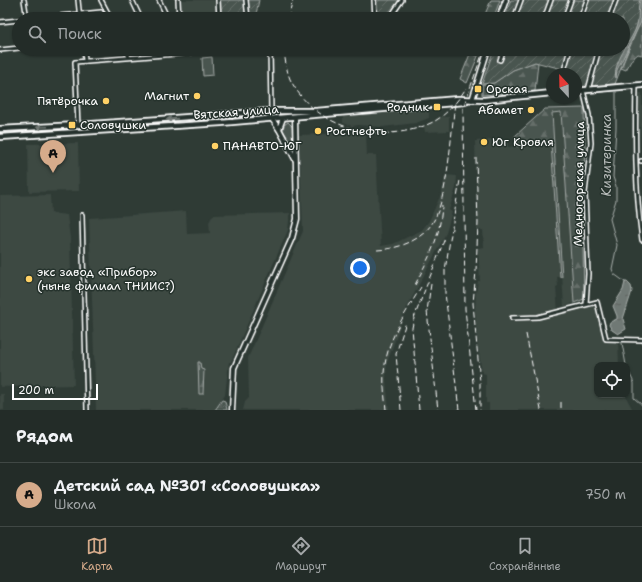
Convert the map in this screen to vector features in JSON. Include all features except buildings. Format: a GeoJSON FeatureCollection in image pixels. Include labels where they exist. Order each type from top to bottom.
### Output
{"type":"FeatureCollection","features":[{"type":"Feature","properties":{"kind":"main road"},"geometry":{"type":"LineString","coordinates":[[502,12],[506,0]]}},
{"type":"Feature","properties":{"kind":"main road"},"geometry":{"type":"LineString","coordinates":[[472,100],[486,56]]}},
{"type":"Feature","properties":{"kind":"main road"},"geometry":{"type":"LineString","coordinates":[[582,90],[642,85]]}},
{"type":"Feature","properties":{"kind":"main road","name":"Вятская улица"},"geometry":{"type":"LineString","coordinates":[[2,137],[272,119],[546,94]]}},
{"type":"Feature","properties":{"kind":"main road","name":"Вятская улица"},"geometry":{"type":"LineString","coordinates":[[2,129],[137,122],[271,111],[316,111],[458,99],[472,100]]}},
{"type":"Feature","properties":{"kind":"main road"},"geometry":{"type":"LineString","coordinates":[[271,111],[272,119],[296,161]]}},
{"type":"Feature","properties":{"kind":"main road"},"geometry":{"type":"LineString","coordinates":[[279,130],[283,118],[288,111]]}},
{"type":"Feature","properties":{"kind":"main road"},"geometry":{"type":"LineString","coordinates":[[232,410],[234,368],[292,238],[297,219],[295,111]]}},
{"type":"Feature","properties":{"kind":"main road"},"geometry":{"type":"LineString","coordinates":[[137,122],[139,126],[138,129]]}},
{"type":"Feature","properties":{"kind":"main road"},"geometry":{"type":"LineString","coordinates":[[2,129],[2,137]]}},
{"type":"Feature","properties":{"kind":"street"},"geometry":{"type":"LineString","coordinates":[[24,0],[26,12]]}},
{"type":"Feature","properties":{"kind":"street"},"geometry":{"type":"LineString","coordinates":[[78,0],[79,12]]}},
{"type":"Feature","properties":{"kind":"street"},"geometry":{"type":"LineString","coordinates":[[101,0],[107,12]]}},
{"type":"Feature","properties":{"kind":"street"},"geometry":{"type":"LineString","coordinates":[[132,0],[138,12]]}},
{"type":"Feature","properties":{"kind":"street"},"geometry":{"type":"LineString","coordinates":[[159,0],[165,12]]}},
{"type":"Feature","properties":{"kind":"street"},"geometry":{"type":"LineString","coordinates":[[178,0],[179,12]]}},
{"type":"Feature","properties":{"kind":"street"},"geometry":{"type":"LineString","coordinates":[[218,0],[219,12]]}},
{"type":"Feature","properties":{"kind":"street"},"geometry":{"type":"LineString","coordinates":[[246,0],[247,12]]}},
{"type":"Feature","properties":{"kind":"street"},"geometry":{"type":"LineString","coordinates":[[374,0],[374,12]]}},
{"type":"Feature","properties":{"kind":"street"},"geometry":{"type":"LineString","coordinates":[[394,12],[402,0]]}},
{"type":"Feature","properties":{"kind":"street"},"geometry":{"type":"LineString","coordinates":[[517,12],[521,0]]}},
{"type":"Feature","properties":{"kind":"street"},"geometry":{"type":"LineString","coordinates":[[547,12],[551,0]]}},
{"type":"Feature","properties":{"kind":"street"},"geometry":{"type":"LineString","coordinates":[[567,12],[571,0]]}},
{"type":"Feature","properties":{"kind":"street"},"geometry":{"type":"LineString","coordinates":[[583,12],[587,0]]}},
{"type":"Feature","properties":{"kind":"street"},"geometry":{"type":"LineString","coordinates":[[612,12],[616,0]]}},
{"type":"Feature","properties":{"kind":"street"},"geometry":{"type":"LineString","coordinates":[[0,22],[12,21]]}},
{"type":"Feature","properties":{"kind":"street"},"geometry":{"type":"LineString","coordinates":[[0,50],[12,49]]}},
{"type":"Feature","properties":{"kind":"street"},"geometry":{"type":"LineString","coordinates":[[85,56],[85,61]]}},
{"type":"Feature","properties":{"kind":"street"},"geometry":{"type":"LineString","coordinates":[[78,125],[75,62],[144,56]]}},
{"type":"Feature","properties":{"kind":"street"},"geometry":{"type":"LineString","coordinates":[[270,56],[271,111]]}},
{"type":"Feature","properties":{"kind":"street"},"geometry":{"type":"LineString","coordinates":[[500,60],[501,56]]}},
{"type":"Feature","properties":{"kind":"street"},"geometry":{"type":"LineString","coordinates":[[565,67],[568,56]]}},
{"type":"Feature","properties":{"kind":"street"},"geometry":{"type":"LineString","coordinates":[[586,90],[596,56]]}},
{"type":"Feature","properties":{"kind":"street"},"geometry":{"type":"LineString","coordinates":[[636,85],[634,161],[637,203],[642,240]]}},
{"type":"Feature","properties":{"kind":"street","name":"Медногорская улица"},"geometry":{"type":"LineString","coordinates":[[586,90],[591,143],[585,193],[588,274],[586,304]]}},
{"type":"Feature","properties":{"kind":"street"},"geometry":{"type":"LineString","coordinates":[[82,215],[87,410]]}},
{"type":"Feature","properties":{"kind":"street"},"geometry":{"type":"LineString","coordinates":[[512,318],[538,317],[597,302],[606,339],[642,340]]}},
{"type":"Feature","properties":{"kind":"shaded area"},"geometry":{"type":"Polygon","coordinates":[[[179,0],[219,0],[220,12],[180,12],[179,0]]]}},
{"type":"Feature","properties":{"kind":"shaded area"},"geometry":{"type":"Polygon","coordinates":[[[638,93],[642,93],[642,157],[638,93]]]}},
{"type":"Feature","properties":{"kind":"shaded area"},"geometry":{"type":"Polygon","coordinates":[[[429,107],[429,118],[416,123],[383,127],[352,126],[343,123],[343,114],[429,107]]]}},
{"type":"Feature","properties":{"kind":"shaded area"},"geometry":{"type":"Polygon","coordinates":[[[552,112],[561,112],[574,303],[564,307],[552,112]]]}},
{"type":"Feature","properties":{"kind":"shaded area"},"geometry":{"type":"Polygon","coordinates":[[[440,117],[449,117],[449,131],[425,132],[424,126],[440,117]]]}},
{"type":"Feature","properties":{"kind":"shaded area"},"geometry":{"type":"Polygon","coordinates":[[[328,126],[353,132],[366,132],[367,155],[376,155],[381,246],[393,244],[422,230],[429,221],[442,192],[445,175],[457,176],[456,188],[449,210],[452,212],[446,233],[399,323],[401,324],[387,363],[386,379],[389,410],[243,410],[245,402],[249,398],[248,358],[303,231],[299,135],[327,134],[328,126]]]}},
{"type":"Feature","properties":{"kind":"shaded area"},"geometry":{"type":"Polygon","coordinates":[[[507,139],[508,147],[551,142],[560,277],[557,277],[558,286],[556,287],[558,312],[595,301],[598,306],[605,341],[618,339],[619,362],[594,362],[594,398],[627,398],[633,410],[489,410],[489,403],[486,403],[486,374],[482,373],[477,341],[475,308],[478,281],[480,281],[478,248],[484,247],[483,230],[477,230],[475,141],[507,139]]]}},
{"type":"Feature","properties":{"kind":"shaded area"},"geometry":{"type":"Polygon","coordinates":[[[78,143],[79,191],[29,192],[28,144],[78,143]]]}},
{"type":"Feature","properties":{"kind":"shaded area"},"geometry":{"type":"Polygon","coordinates":[[[50,195],[51,213],[67,215],[70,237],[74,385],[0,387],[0,196],[50,195]]]}},
{"type":"Feature","properties":{"kind":"shaded area"},"geometry":{"type":"Polygon","coordinates":[[[186,211],[187,234],[210,233],[209,222],[213,215],[290,213],[288,230],[231,362],[229,362],[225,395],[215,410],[96,410],[89,218],[186,211]]]}},
{"type":"Feature","properties":{"kind":"shaded area"},"geometry":{"type":"Polygon","coordinates":[[[0,394],[4,394],[4,410],[0,410],[0,394]]]}},
{"type":"Feature","properties":{"kind":"green space"},"geometry":{"type":"Polygon","coordinates":[[[219,0],[259,0],[256,12],[220,12],[219,0]]]}},
{"type":"Feature","properties":{"kind":"green space"},"geometry":{"type":"Polygon","coordinates":[[[374,0],[401,0],[393,12],[375,12],[374,0]]]}},
{"type":"Feature","properties":{"kind":"green space"},"geometry":{"type":"Polygon","coordinates":[[[491,0],[500,0],[496,12],[486,12],[491,0]]]}},
{"type":"Feature","properties":{"kind":"green space"},"geometry":{"type":"Polygon","coordinates":[[[511,0],[642,0],[642,12],[630,44],[630,12],[507,12],[511,0]]]}},
{"type":"Feature","properties":{"kind":"green space"},"geometry":{"type":"Polygon","coordinates":[[[642,18],[642,55],[638,54],[632,59],[626,70],[621,68],[626,56],[630,56],[630,47],[642,18]]]}},
{"type":"Feature","properties":{"kind":"green space"},"geometry":{"type":"Polygon","coordinates":[[[469,56],[478,56],[467,83],[460,79],[469,56]]]}},
{"type":"Feature","properties":{"kind":"green space"},"geometry":{"type":"Polygon","coordinates":[[[492,56],[626,56],[615,84],[582,87],[582,68],[558,68],[535,62],[513,70],[494,83],[482,84],[492,56]]]}},
{"type":"Feature","properties":{"kind":"green space"},"geometry":{"type":"Polygon","coordinates":[[[212,57],[213,75],[203,76],[202,58],[212,57]]]}},
{"type":"Feature","properties":{"kind":"green space"},"geometry":{"type":"Polygon","coordinates":[[[535,62],[538,63],[535,91],[482,95],[482,84],[494,83],[513,70],[535,62]]]}},
{"type":"Feature","properties":{"kind":"green space"},"geometry":{"type":"Polygon","coordinates":[[[584,108],[585,151],[582,197],[584,299],[574,303],[561,112],[552,113],[562,277],[560,277],[551,142],[516,146],[515,136],[545,109],[584,108]]]}},
{"type":"Feature","properties":{"kind":"green space"},"geometry":{"type":"Polygon","coordinates":[[[267,113],[270,117],[140,127],[139,124],[267,113]]]}},
{"type":"Feature","properties":{"kind":"green space"},"geometry":{"type":"Polygon","coordinates":[[[288,122],[292,126],[293,147],[283,130],[284,125],[288,122]]]}},
{"type":"Feature","properties":{"kind":"green space"},"geometry":{"type":"Polygon","coordinates":[[[136,124],[136,127],[5,136],[5,132],[136,124]]]}},
{"type":"Feature","properties":{"kind":"green space"},"geometry":{"type":"Polygon","coordinates":[[[198,362],[200,362],[201,369],[204,370],[203,394],[199,394],[198,362]]]}},
{"type":"Feature","properties":{"kind":"green space"},"geometry":{"type":"Polygon","coordinates":[[[222,400],[225,401],[227,410],[215,410],[222,400]]]}},
{"type":"Feature","properties":{"kind":"water"},"geometry":{"type":"Polygon","coordinates":[[[640,0],[642,0],[641,22],[630,44],[638,20],[640,0]]]}},
{"type":"Feature","properties":{"kind":"water"},"geometry":{"type":"Polygon","coordinates":[[[621,56],[624,56],[617,70],[616,78],[616,72],[621,56]]]}},
{"type":"Feature","properties":{"kind":"water"},"geometry":{"type":"Polygon","coordinates":[[[625,282],[631,286],[632,291],[623,319],[626,329],[618,334],[612,330],[609,325],[610,322],[617,319],[613,306],[623,290],[625,282]]]}},
{"type":"Feature","properties":{"kind":"waterway","name":"Кизитеринка"},"geometry":{"type":"LineString","coordinates":[[616,92],[616,128],[613,177],[616,186],[616,200],[610,219],[617,245],[612,269],[614,274],[625,282]]}},
{"type":"Feature","properties":{"kind":"waterway","name":"Кизитеринка"},"geometry":{"type":"LineString","coordinates":[[622,343],[625,362]]}},
{"type":"Feature","properties":{"kind":"waterway","name":"Кизитеринка"},"geometry":{"type":"LineString","coordinates":[[630,374],[634,383],[634,398],[642,405]]}},
{"type":"Feature","properties":{"kind":"railway"},"geometry":{"type":"LineString","coordinates":[[290,12],[293,0]]}},
{"type":"Feature","properties":{"kind":"railway"},"geometry":{"type":"LineString","coordinates":[[498,12],[502,0]]}},
{"type":"Feature","properties":{"kind":"railway"},"geometry":{"type":"LineString","coordinates":[[285,56],[290,79],[301,97],[316,111],[334,122],[353,129],[374,133],[395,133],[415,129],[435,121],[448,111],[466,88]]}},
{"type":"Feature","properties":{"kind":"railway"},"geometry":{"type":"LineString","coordinates":[[476,410],[465,309],[463,108],[482,56]]}},
{"type":"Feature","properties":{"kind":"railway"},"geometry":{"type":"LineString","coordinates":[[377,250],[407,244],[414,240],[426,231],[437,214],[448,167],[455,103]]}},
{"type":"Feature","properties":{"kind":"railway"},"geometry":{"type":"LineString","coordinates":[[476,158],[478,223],[473,303],[480,382],[480,410]]}},
{"type":"Feature","properties":{"kind":"railway"},"geometry":{"type":"LineString","coordinates":[[459,410],[445,293],[445,270],[460,180]]}},
{"type":"Feature","properties":{"kind":"railway"},"geometry":{"type":"LineString","coordinates":[[415,285],[437,237],[442,205]]}},
{"type":"Feature","properties":{"kind":"railway"},"geometry":{"type":"LineString","coordinates":[[419,410],[412,328],[414,318],[445,238]]}},
{"type":"Feature","properties":{"kind":"railway"},"geometry":{"type":"LineString","coordinates":[[431,284],[427,311],[438,410]]}},
{"type":"Feature","properties":{"kind":"railway"},"geometry":{"type":"LineString","coordinates":[[386,410],[384,378],[388,350],[397,328],[421,287]]}},
{"type":"Feature","properties":{"kind":"railway"},"geometry":{"type":"LineString","coordinates":[[401,410],[396,354],[406,322]]}},
{"type":"Feature","properties":{"kind":"railway"},"geometry":{"type":"LineString","coordinates":[[526,334],[541,410]]}},
{"type":"Feature","properties":{"kind":"railway"},"geometry":{"type":"LineString","coordinates":[[561,402],[561,410]]}},
{"type":"Feature","properties":{"kind":"place","name":"Орская"},"geometry":{"type":"Point","coordinates":[478,89]}},
{"type":"Feature","properties":{"kind":"place","name":"Магнит"},"geometry":{"type":"Point","coordinates":[197,96]}},
{"type":"Feature","properties":{"kind":"place","name":"Пятёрочка"},"geometry":{"type":"Point","coordinates":[106,101]}},
{"type":"Feature","properties":{"kind":"place","name":"Родник"},"geometry":{"type":"Point","coordinates":[437,107]}},
{"type":"Feature","properties":{"kind":"place","name":"Абамет"},"geometry":{"type":"Point","coordinates":[531,110]}},
{"type":"Feature","properties":{"kind":"place","name":"Соловушки"},"geometry":{"type":"Point","coordinates":[72,125]}},
{"type":"Feature","properties":{"kind":"place","name":"Ростнефть"},"geometry":{"type":"Point","coordinates":[318,131]}},
{"type":"Feature","properties":{"kind":"place","name":"Юг Кровля"},"geometry":{"type":"Point","coordinates":[484,142]}},
{"type":"Feature","properties":{"kind":"place","name":"ПАНАВТО-ЮГ"},"geometry":{"type":"Point","coordinates":[215,146]}},
{"type":"Feature","properties":{"kind":"place","name":"Детский сад №301 «Соловушка»"},"geometry":{"type":"Point","coordinates":[53,173]}},
{"type":"Feature","properties":{"kind":"place","name":"экс завод «Прибор» (ныне филиал ТНИИС?)"},"geometry":{"type":"Point","coordinates":[29,279]}}]}
